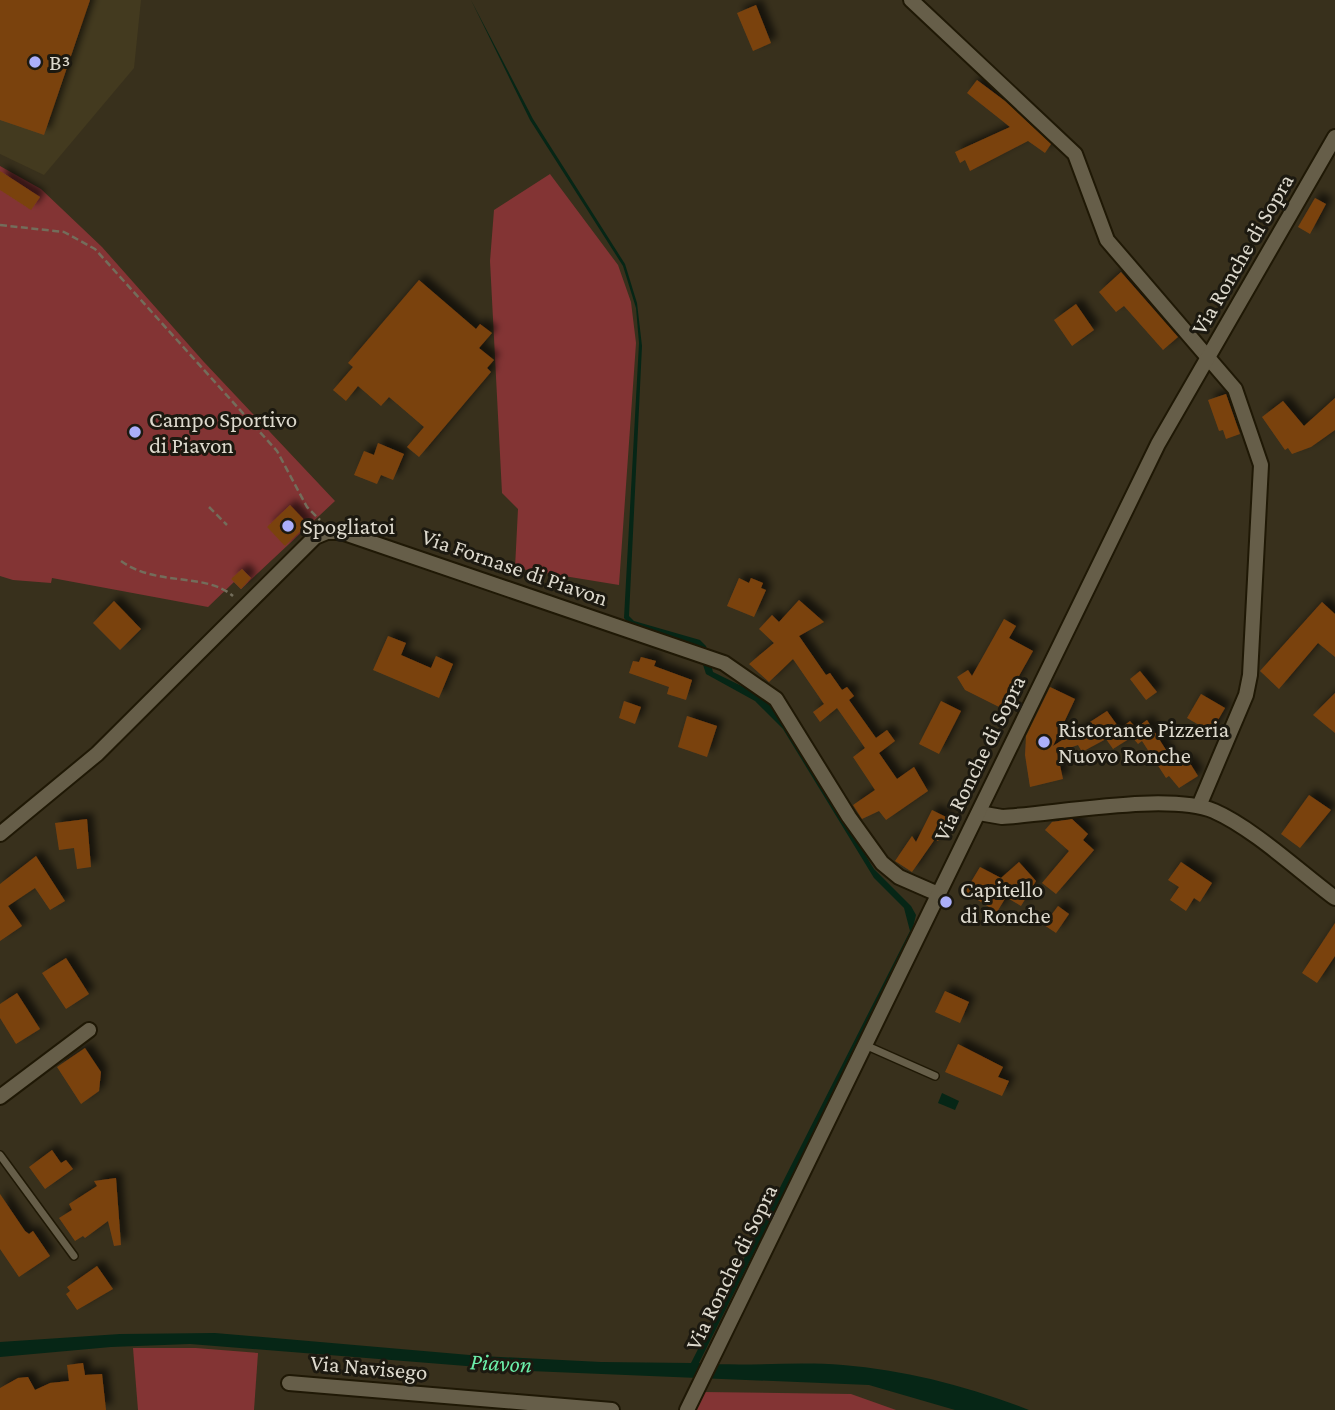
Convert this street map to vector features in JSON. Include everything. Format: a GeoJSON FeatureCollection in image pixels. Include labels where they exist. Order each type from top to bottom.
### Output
{"type":"FeatureCollection","features":[{"type":"Feature","properties":{"kind":"street"},"geometry":{"type":"LineString","coordinates":[[911,0],[1075,154],[1107,240],[1211,357],[1235,389],[1245,411],[1260,460],[1261,476],[1248,691],[1199,806]]}},
{"type":"Feature","properties":{"kind":"street","name":"Via Ronche di Sopra"},"geometry":{"type":"LineString","coordinates":[[687,1410],[1158,444],[1211,357],[1335,137]]}},
{"type":"Feature","properties":{"kind":"street","name":"Via Fornase di Piavon"},"geometry":{"type":"LineString","coordinates":[[322,533],[341,532],[724,663],[776,699],[849,817],[882,863],[899,877],[938,894]]}},
{"type":"Feature","properties":{"kind":"street"},"geometry":{"type":"LineString","coordinates":[[0,834],[97,754],[188,666],[243,606],[322,533]]}},
{"type":"Feature","properties":{"kind":"street"},"geometry":{"type":"LineString","coordinates":[[979,813],[1002,817],[1162,803],[1199,806],[1227,818],[1335,898]]}},
{"type":"Feature","properties":{"kind":"street"},"geometry":{"type":"LineString","coordinates":[[0,1097],[89,1030]]}},
{"type":"Feature","properties":{"kind":"street","name":"Via Navisego"},"geometry":{"type":"LineString","coordinates":[[289,1383],[446,1403],[612,1410]]}},
{"type":"Feature","properties":{"kind":"lane"},"geometry":{"type":"LineString","coordinates":[[865,1045],[935,1076]]}},
{"type":"Feature","properties":{"kind":"lane"},"geometry":{"type":"LineString","coordinates":[[0,1154],[74,1256]]}},
{"type":"Feature","properties":{"kind":"path"},"geometry":{"type":"LineString","coordinates":[[0,225],[64,232],[95,249],[276,451],[307,507],[320,520],[322,533]]}},
{"type":"Feature","properties":{"kind":"path"},"geometry":{"type":"LineString","coordinates":[[209,507],[227,525]]}},
{"type":"Feature","properties":{"kind":"path"},"geometry":{"type":"LineString","coordinates":[[121,562],[154,578],[220,588],[243,606]]}},
{"type":"Feature","properties":{"kind":"shaded area"},"geometry":{"type":"Polygon","coordinates":[[[0,0],[141,0],[134,68],[44,175],[0,154],[0,0]]]}},
{"type":"Feature","properties":{"kind":"shaded area","name":"Campo Sportivo di Piavon"},"geometry":{"type":"Polygon","coordinates":[[[0,166],[41,189],[102,247],[204,362],[335,501],[241,589],[234,582],[208,607],[52,578],[51,583],[13,580],[0,576],[0,166]]]}},
{"type":"Feature","properties":{"kind":"shaded area"},"geometry":{"type":"Polygon","coordinates":[[[550,174],[618,265],[631,302],[636,343],[619,585],[515,568],[518,509],[502,493],[490,261],[494,210],[550,174]]]}},
{"type":"Feature","properties":{"kind":"shaded area"},"geometry":{"type":"Polygon","coordinates":[[[133,1348],[196,1348],[258,1353],[254,1410],[138,1410],[133,1348]]]}},
{"type":"Feature","properties":{"kind":"shaded area"},"geometry":{"type":"Polygon","coordinates":[[[702,1392],[851,1394],[896,1410],[693,1410],[702,1392]]]}},
{"type":"Feature","properties":{"kind":"water","name":"Piavon"},"geometry":{"type":"Polygon","coordinates":[[[471,0],[533,119],[625,264],[637,303],[642,346],[629,616],[634,621],[700,640],[706,646],[713,672],[760,695],[777,710],[874,869],[911,906],[916,915],[910,940],[699,1363],[867,1367],[938,1381],[1029,1410],[955,1410],[869,1385],[530,1371],[190,1344],[111,1347],[0,1357],[0,1342],[120,1334],[215,1333],[481,1356],[691,1363],[910,931],[904,908],[874,878],[783,729],[755,701],[706,674],[697,646],[630,625],[624,618],[639,343],[636,308],[623,266],[530,120],[471,0]]]}},
{"type":"Feature","properties":{"kind":"water"},"geometry":{"type":"Polygon","coordinates":[[[942,1093],[959,1101],[955,1110],[938,1103],[942,1093]]]}},
{"type":"Feature","properties":{"kind":"building","name":"B³"},"geometry":{"type":"Polygon","coordinates":[[[0,0],[90,0],[44,135],[0,120],[0,0]]]}},
{"type":"Feature","properties":{"kind":"building"},"geometry":{"type":"Polygon","coordinates":[[[756,5],[771,43],[753,51],[737,13],[756,5]]]}},
{"type":"Feature","properties":{"kind":"building"},"geometry":{"type":"Polygon","coordinates":[[[977,80],[1005,101],[1051,144],[1045,153],[1028,141],[970,171],[965,160],[960,163],[955,152],[1010,127],[967,93],[977,80]]]}},
{"type":"Feature","properties":{"kind":"building"},"geometry":{"type":"Polygon","coordinates":[[[0,171],[40,197],[31,210],[0,190],[0,171]]]}},
{"type":"Feature","properties":{"kind":"building"},"geometry":{"type":"Polygon","coordinates":[[[1315,198],[1326,204],[1310,234],[1298,227],[1315,198]]]}},
{"type":"Feature","properties":{"kind":"building"},"geometry":{"type":"Polygon","coordinates":[[[1121,272],[1178,337],[1163,350],[1124,306],[1116,312],[1099,292],[1121,272]]]}},
{"type":"Feature","properties":{"kind":"building"},"geometry":{"type":"Polygon","coordinates":[[[419,280],[476,329],[480,324],[492,333],[479,348],[494,360],[487,368],[491,372],[419,457],[407,447],[424,427],[389,397],[381,406],[358,386],[346,401],[333,390],[353,367],[348,363],[419,280]]]}},
{"type":"Feature","properties":{"kind":"building"},"geometry":{"type":"Polygon","coordinates":[[[1076,304],[1094,330],[1072,346],[1054,320],[1076,304]]]}},
{"type":"Feature","properties":{"kind":"building"},"geometry":{"type":"Polygon","coordinates":[[[1226,394],[1240,434],[1226,439],[1223,430],[1219,431],[1208,400],[1226,394]]]}},
{"type":"Feature","properties":{"kind":"building"},"geometry":{"type":"Polygon","coordinates":[[[1335,398],[1335,430],[1311,447],[1292,454],[1288,448],[1285,450],[1262,417],[1283,401],[1304,426],[1335,398]]]}},
{"type":"Feature","properties":{"kind":"building"},"geometry":{"type":"Polygon","coordinates":[[[378,443],[404,454],[393,480],[381,475],[377,484],[354,475],[364,451],[374,455],[378,443]]]}},
{"type":"Feature","properties":{"kind":"building","name":"Spogliatoi"},"geometry":{"type":"Polygon","coordinates":[[[290,505],[308,524],[285,546],[267,527],[290,505]]]}},
{"type":"Feature","properties":{"kind":"building"},"geometry":{"type":"Polygon","coordinates":[[[242,569],[251,578],[241,589],[231,579],[242,569]]]}},
{"type":"Feature","properties":{"kind":"building"},"geometry":{"type":"Polygon","coordinates":[[[739,578],[749,583],[751,578],[763,583],[761,588],[766,590],[754,617],[727,606],[739,578]]]}},
{"type":"Feature","properties":{"kind":"building"},"geometry":{"type":"Polygon","coordinates":[[[799,600],[824,622],[799,636],[826,675],[830,673],[842,690],[847,687],[854,696],[849,700],[876,738],[887,730],[895,741],[879,753],[897,779],[914,767],[928,791],[886,820],[879,811],[862,819],[853,805],[875,790],[853,757],[865,748],[837,708],[820,722],[813,712],[824,704],[793,659],[769,682],[749,664],[774,643],[759,629],[772,615],[779,622],[799,600]]]}},
{"type":"Feature","properties":{"kind":"building"},"geometry":{"type":"Polygon","coordinates":[[[114,601],[141,629],[120,650],[93,623],[114,601]]]}},
{"type":"Feature","properties":{"kind":"building"},"geometry":{"type":"Polygon","coordinates":[[[1322,602],[1335,614],[1335,657],[1318,643],[1279,689],[1260,671],[1322,602]]]}},
{"type":"Feature","properties":{"kind":"building"},"geometry":{"type":"Polygon","coordinates":[[[1004,619],[1016,626],[1009,638],[1033,651],[1001,708],[965,690],[957,677],[968,670],[972,676],[1004,619]]]}},
{"type":"Feature","properties":{"kind":"building"},"geometry":{"type":"Polygon","coordinates":[[[388,636],[406,643],[401,655],[431,668],[436,656],[453,664],[439,698],[373,670],[388,636]]]}},
{"type":"Feature","properties":{"kind":"building"},"geometry":{"type":"Polygon","coordinates":[[[641,657],[656,661],[654,666],[692,680],[686,700],[667,694],[669,687],[629,673],[633,661],[639,662],[641,657]]]}},
{"type":"Feature","properties":{"kind":"building"},"geometry":{"type":"Polygon","coordinates":[[[1140,671],[1157,692],[1146,700],[1130,679],[1140,671]]]}},
{"type":"Feature","properties":{"kind":"building"},"geometry":{"type":"Polygon","coordinates":[[[1050,687],[1075,699],[1053,746],[1107,711],[1120,729],[1130,721],[1136,728],[1147,720],[1173,761],[1179,758],[1182,763],[1188,760],[1198,776],[1179,788],[1169,776],[1166,778],[1142,741],[1138,744],[1132,737],[1113,749],[1106,739],[1082,752],[1078,745],[1057,752],[1063,779],[1030,787],[1025,755],[1026,736],[1050,687]]]}},
{"type":"Feature","properties":{"kind":"building"},"geometry":{"type":"Polygon","coordinates":[[[1335,693],[1335,733],[1313,715],[1335,693]]]}},
{"type":"Feature","properties":{"kind":"building"},"geometry":{"type":"Polygon","coordinates":[[[1201,694],[1225,708],[1211,732],[1187,718],[1201,694]]]}},
{"type":"Feature","properties":{"kind":"building"},"geometry":{"type":"Polygon","coordinates":[[[624,701],[641,707],[635,724],[619,718],[624,701]]]}},
{"type":"Feature","properties":{"kind":"building"},"geometry":{"type":"Polygon","coordinates":[[[941,701],[961,711],[939,754],[919,744],[941,701]]]}},
{"type":"Feature","properties":{"kind":"building"},"geometry":{"type":"Polygon","coordinates":[[[687,716],[717,726],[707,757],[678,747],[687,716]]]}},
{"type":"Feature","properties":{"kind":"building"},"geometry":{"type":"Polygon","coordinates":[[[1309,795],[1331,810],[1300,848],[1281,834],[1309,795]]]}},
{"type":"Feature","properties":{"kind":"building"},"geometry":{"type":"Polygon","coordinates":[[[932,810],[950,819],[938,841],[935,839],[912,872],[895,861],[912,836],[916,842],[932,810]]]}},
{"type":"Feature","properties":{"kind":"building"},"geometry":{"type":"Polygon","coordinates":[[[87,819],[91,867],[77,869],[74,848],[59,850],[55,823],[87,819]]]}},
{"type":"Feature","properties":{"kind":"building"},"geometry":{"type":"Polygon","coordinates":[[[1072,819],[1088,834],[1083,840],[1094,850],[1056,894],[1042,883],[1069,851],[1045,830],[1052,822],[1072,819]]]}},
{"type":"Feature","properties":{"kind":"building"},"geometry":{"type":"Polygon","coordinates":[[[36,856],[65,901],[50,910],[35,888],[8,906],[22,926],[0,941],[0,884],[36,856]]]}},
{"type":"Feature","properties":{"kind":"building"},"geometry":{"type":"Polygon","coordinates":[[[1019,862],[1036,881],[1021,906],[1006,897],[997,912],[965,892],[980,867],[1001,878],[1019,862]]]}},
{"type":"Feature","properties":{"kind":"building"},"geometry":{"type":"Polygon","coordinates":[[[1181,862],[1212,883],[1200,902],[1194,898],[1186,911],[1170,900],[1179,887],[1168,880],[1181,862]]]}},
{"type":"Feature","properties":{"kind":"building"},"geometry":{"type":"Polygon","coordinates":[[[1058,906],[1069,914],[1056,933],[1044,925],[1058,906]]]}},
{"type":"Feature","properties":{"kind":"building"},"geometry":{"type":"Polygon","coordinates":[[[1335,923],[1335,956],[1317,983],[1302,973],[1335,923]]]}},
{"type":"Feature","properties":{"kind":"building"},"geometry":{"type":"Polygon","coordinates":[[[66,958],[89,994],[66,1009],[42,973],[66,958]]]}},
{"type":"Feature","properties":{"kind":"building"},"geometry":{"type":"Polygon","coordinates":[[[945,991],[969,1002],[960,1023],[935,1012],[945,991]]]}},
{"type":"Feature","properties":{"kind":"building"},"geometry":{"type":"Polygon","coordinates":[[[17,993],[40,1029],[16,1044],[0,1018],[0,1004],[17,993]]]}},
{"type":"Feature","properties":{"kind":"building"},"geometry":{"type":"Polygon","coordinates":[[[958,1044],[1003,1067],[998,1077],[1009,1081],[1002,1096],[945,1072],[958,1044]]]}},
{"type":"Feature","properties":{"kind":"building"},"geometry":{"type":"Polygon","coordinates":[[[85,1048],[101,1072],[99,1091],[81,1104],[57,1067],[85,1048]]]}},
{"type":"Feature","properties":{"kind":"building"},"geometry":{"type":"Polygon","coordinates":[[[52,1150],[61,1163],[66,1160],[73,1169],[45,1189],[29,1167],[52,1150]]]}},
{"type":"Feature","properties":{"kind":"building"},"geometry":{"type":"Polygon","coordinates":[[[116,1178],[121,1245],[114,1246],[108,1221],[85,1238],[83,1236],[75,1241],[59,1218],[72,1210],[69,1204],[97,1186],[94,1181],[116,1178]]]}},
{"type":"Feature","properties":{"kind":"building"},"geometry":{"type":"Polygon","coordinates":[[[0,1194],[25,1231],[29,1234],[33,1231],[50,1256],[19,1277],[0,1249],[0,1194]]]}},
{"type":"Feature","properties":{"kind":"building"},"geometry":{"type":"Polygon","coordinates":[[[97,1266],[113,1289],[77,1310],[66,1294],[70,1291],[67,1287],[97,1266]]]}},
{"type":"Feature","properties":{"kind":"building"},"geometry":{"type":"Polygon","coordinates":[[[83,1363],[85,1375],[102,1374],[106,1410],[0,1410],[0,1388],[18,1378],[28,1377],[35,1390],[50,1383],[69,1381],[67,1365],[83,1363]]]}},
{"type":"Feature","properties":{"kind":"place","name":"B³"},"geometry":{"type":"Point","coordinates":[35,62]}},
{"type":"Feature","properties":{"kind":"place","name":"Campo Sportivo di Piavon"},"geometry":{"type":"Point","coordinates":[135,432]}},
{"type":"Feature","properties":{"kind":"place","name":"Spogliatoi"},"geometry":{"type":"Point","coordinates":[288,526]}},
{"type":"Feature","properties":{"kind":"place","name":"Ristorante Pizzeria Nuovo Ronche"},"geometry":{"type":"Point","coordinates":[1044,742]}},
{"type":"Feature","properties":{"kind":"place","name":"Capitello di Ronche"},"geometry":{"type":"Point","coordinates":[946,902]}}]}
